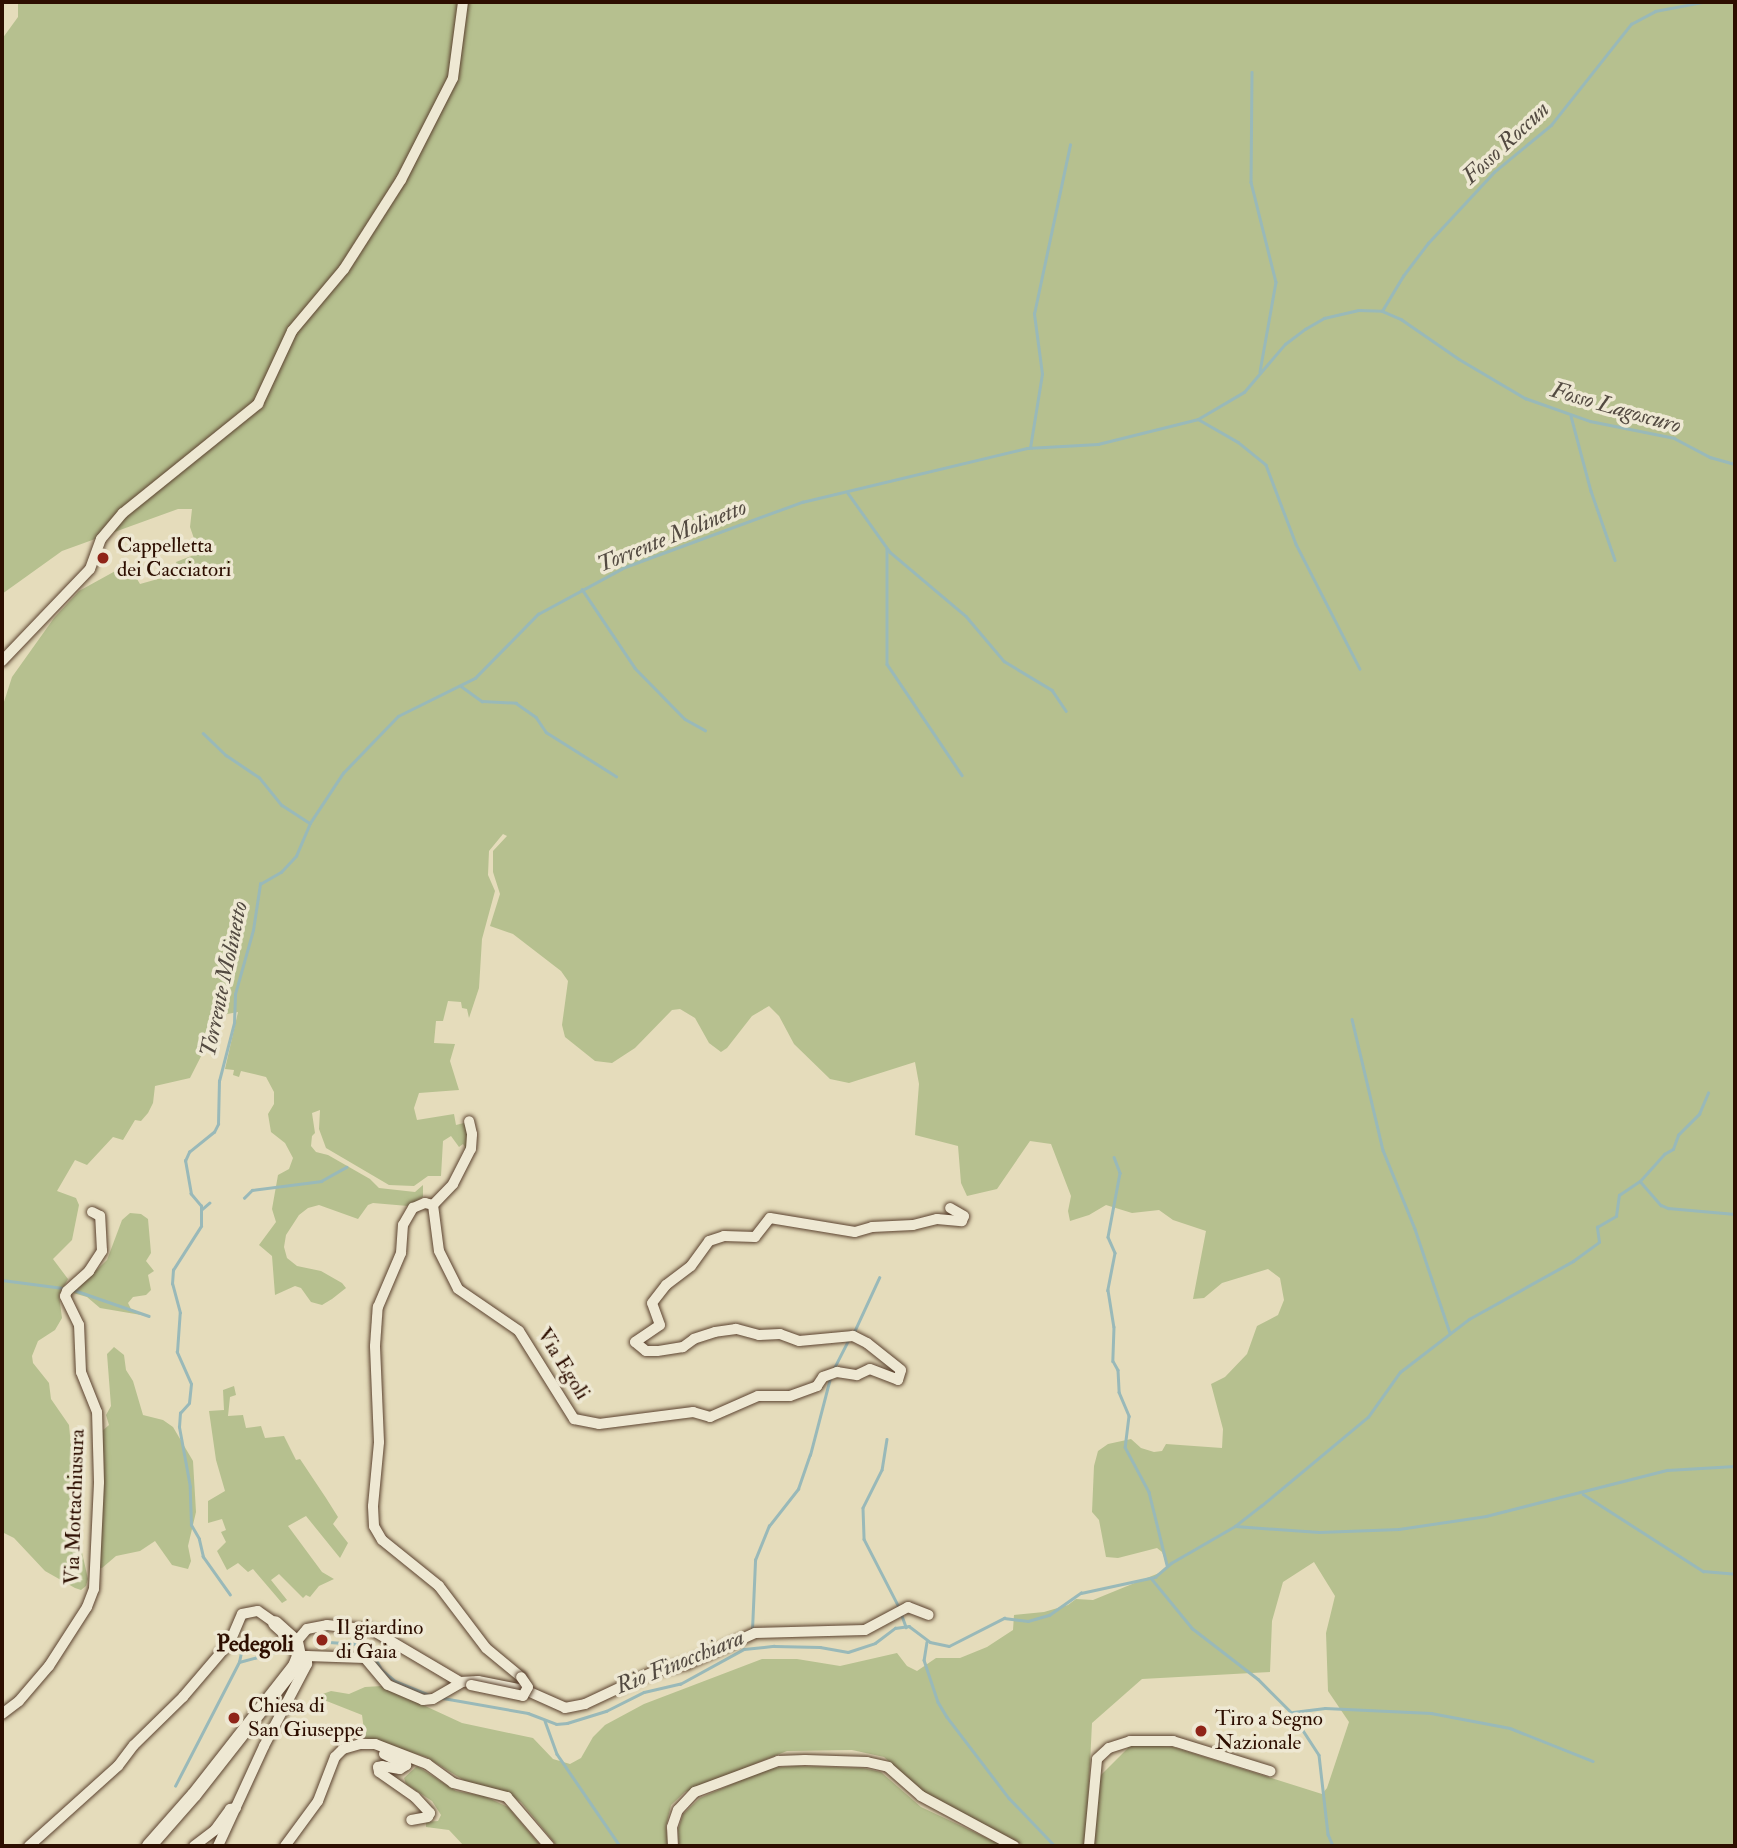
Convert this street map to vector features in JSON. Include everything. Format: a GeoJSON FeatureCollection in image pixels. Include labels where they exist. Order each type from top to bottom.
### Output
{"type":"FeatureCollection","features":[{"type":"Feature","properties":{"kind":"street"},"geometry":{"type":"LineString","coordinates":[[2,661],[90,569],[100,539],[133,504],[258,404],[292,331],[344,269],[401,180],[453,78],[463,2]]}},
{"type":"Feature","properties":{"kind":"street"},"geometry":{"type":"LineString","coordinates":[[218,1846],[264,1746],[302,1674],[301,1651],[307,1629],[327,1625],[372,1630],[457,1683],[523,1696],[528,1687],[521,1677],[486,1648],[439,1586],[383,1541],[374,1526],[373,1506],[379,1442],[375,1346],[378,1307],[401,1253],[404,1225],[413,1208],[425,1203],[433,1205],[453,1184],[471,1149],[469,1121]]}},
{"type":"Feature","properties":{"kind":"street","name":"Via Egoli"},"geometry":{"type":"LineString","coordinates":[[433,1205],[439,1251],[458,1289],[519,1331],[567,1411],[579,1421],[599,1424],[693,1412],[709,1417],[758,1396],[790,1396],[817,1386],[822,1377],[836,1372],[857,1375],[870,1370],[889,1378],[901,1377],[901,1370],[867,1343],[853,1336],[799,1341],[780,1334],[759,1335],[736,1329],[694,1339],[683,1347],[657,1351],[646,1351],[635,1342],[660,1325],[652,1303],[666,1285],[691,1266],[709,1241],[724,1236],[755,1237],[770,1218],[855,1232],[872,1227],[913,1225],[937,1219],[962,1221],[964,1216],[950,1208]]}},
{"type":"Feature","properties":{"kind":"street","name":"Via Mottachiusura"},"geometry":{"type":"LineString","coordinates":[[2,1714],[19,1701],[49,1666],[87,1607],[94,1589],[99,1482],[97,1412],[81,1372],[79,1325],[65,1296],[71,1286],[89,1271],[102,1251],[100,1216],[92,1212]]}},
{"type":"Feature","properties":{"kind":"street"},"geometry":{"type":"LineString","coordinates":[[29,1846],[118,1766],[134,1745],[183,1697],[230,1642],[240,1615],[255,1611],[275,1623],[301,1651],[361,1657],[371,1662],[388,1685],[416,1699],[433,1699],[457,1683],[478,1681],[527,1691],[565,1708],[585,1704],[655,1671],[687,1664],[755,1633],[865,1630],[908,1607],[929,1615]]}},
{"type":"Feature","properties":{"kind":"street"},"geometry":{"type":"LineString","coordinates":[[149,1846],[234,1745],[301,1651]]}},
{"type":"Feature","properties":{"kind":"street"},"geometry":{"type":"LineString","coordinates":[[1089,1846],[1097,1759],[1109,1748],[1130,1741],[1173,1741],[1270,1771]]}},
{"type":"Feature","properties":{"kind":"street"},"geometry":{"type":"LineString","coordinates":[[375,1744],[376,1751],[406,1765],[400,1769],[378,1767],[379,1772],[415,1797],[430,1813],[428,1817],[411,1820]]}},
{"type":"Feature","properties":{"kind":"street"},"geometry":{"type":"LineString","coordinates":[[285,1846],[318,1801],[335,1757],[351,1745],[375,1744],[427,1764],[453,1783],[506,1797],[549,1846]]}},
{"type":"Feature","properties":{"kind":"street"},"geometry":{"type":"LineString","coordinates":[[673,1846],[672,1828],[678,1810],[695,1792],[778,1761],[805,1760],[867,1762],[888,1767],[921,1796],[1014,1846]]}},
{"type":"Feature","properties":{"kind":"street"},"geometry":{"type":"LineString","coordinates":[[194,1846],[215,1830],[230,1809],[237,1808]]}},
{"type":"Feature","properties":{"kind":"green space"},"geometry":{"type":"Polygon","coordinates":[[[18,2],[1735,2],[1735,1846],[1092,1846],[1099,1777],[1132,1744],[1173,1747],[1322,1794],[1327,1788],[1349,1722],[1328,1691],[1326,1633],[1335,1596],[1314,1562],[1283,1582],[1272,1621],[1270,1672],[1142,1679],[1092,1723],[1086,1846],[1025,1846],[926,1795],[884,1757],[852,1750],[787,1751],[685,1792],[671,1805],[666,1827],[668,1846],[557,1846],[521,1802],[506,1792],[465,1781],[426,1757],[365,1738],[362,1715],[324,1700],[320,1695],[331,1691],[349,1694],[365,1687],[382,1686],[462,1723],[533,1738],[553,1759],[570,1764],[581,1758],[593,1737],[605,1725],[644,1704],[762,1659],[797,1659],[840,1666],[897,1653],[907,1666],[917,1671],[936,1658],[960,1658],[987,1647],[1013,1630],[1014,1615],[1044,1612],[1068,1605],[1076,1599],[1093,1600],[1164,1571],[1167,1565],[1162,1552],[1157,1548],[1118,1558],[1106,1557],[1099,1520],[1092,1512],[1094,1466],[1098,1451],[1108,1444],[1131,1439],[1141,1448],[1154,1452],[1162,1451],[1166,1444],[1222,1448],[1223,1429],[1211,1384],[1225,1377],[1247,1354],[1257,1326],[1278,1315],[1284,1300],[1280,1278],[1268,1269],[1222,1283],[1204,1298],[1193,1299],[1206,1231],[1173,1220],[1159,1210],[1132,1213],[1106,1205],[1089,1215],[1070,1221],[1068,1211],[1071,1196],[1051,1144],[1030,1141],[997,1189],[967,1196],[961,1183],[958,1146],[915,1135],[919,1084],[915,1062],[849,1083],[830,1079],[794,1044],[779,1016],[769,1006],[752,1016],[721,1052],[709,1043],[695,1018],[680,1009],[672,1010],[635,1048],[612,1063],[595,1061],[565,1037],[562,1025],[568,981],[561,971],[513,934],[490,926],[500,894],[493,872],[493,851],[507,836],[503,834],[489,851],[488,875],[495,891],[482,939],[479,988],[469,1018],[467,1009],[462,1008],[461,1002],[448,1001],[443,1021],[436,1021],[434,1043],[455,1044],[450,1061],[459,1090],[419,1093],[414,1108],[417,1120],[454,1114],[456,1125],[464,1123],[469,1133],[468,1151],[463,1144],[459,1147],[451,1136],[443,1141],[441,1176],[428,1176],[414,1186],[389,1185],[326,1148],[319,1129],[320,1110],[312,1113],[315,1133],[311,1146],[316,1152],[328,1155],[370,1179],[379,1188],[415,1192],[423,1185],[423,1197],[408,1206],[373,1203],[368,1205],[358,1219],[319,1205],[308,1208],[299,1215],[286,1235],[284,1247],[287,1258],[297,1266],[321,1271],[342,1283],[346,1288],[332,1299],[322,1305],[311,1302],[301,1288],[295,1286],[275,1295],[272,1256],[259,1245],[276,1222],[272,1209],[278,1175],[289,1169],[293,1158],[285,1143],[271,1132],[268,1114],[274,1104],[274,1092],[266,1077],[241,1071],[239,1077],[233,1075],[234,1070],[225,1069],[238,1012],[222,1015],[190,1078],[155,1086],[153,1103],[148,1113],[141,1121],[135,1120],[123,1140],[113,1137],[87,1165],[75,1160],[57,1191],[76,1198],[79,1205],[72,1240],[53,1259],[68,1279],[59,1295],[62,1318],[55,1330],[38,1341],[32,1356],[33,1363],[49,1383],[51,1399],[69,1425],[72,1456],[81,1469],[79,1539],[88,1579],[86,1586],[81,1590],[75,1588],[45,1571],[14,1538],[2,1532],[2,708],[12,677],[54,618],[79,591],[128,564],[140,584],[165,577],[179,570],[176,562],[199,553],[190,527],[192,509],[178,509],[62,551],[2,594],[2,39],[18,17],[18,2]]]}},
{"type":"Feature","properties":{"kind":"green space"},"geometry":{"type":"Polygon","coordinates":[[[130,1213],[141,1214],[148,1219],[151,1253],[146,1261],[154,1271],[148,1275],[151,1290],[146,1295],[133,1297],[128,1303],[131,1309],[147,1316],[100,1308],[87,1297],[73,1293],[107,1260],[122,1220],[130,1213]]]}},
{"type":"Feature","properties":{"kind":"green space"},"geometry":{"type":"Polygon","coordinates":[[[114,1347],[124,1355],[126,1370],[133,1381],[143,1415],[163,1420],[173,1427],[193,1461],[196,1512],[188,1546],[191,1561],[188,1569],[172,1565],[155,1541],[140,1551],[116,1556],[102,1568],[99,1567],[104,1467],[102,1431],[109,1425],[106,1415],[111,1406],[107,1354],[114,1347]]]}},
{"type":"Feature","properties":{"kind":"green space"},"geometry":{"type":"Polygon","coordinates":[[[234,1386],[236,1395],[230,1397],[228,1416],[243,1415],[246,1428],[261,1426],[265,1438],[284,1436],[296,1460],[300,1459],[338,1517],[333,1524],[348,1543],[340,1558],[306,1516],[288,1526],[322,1572],[334,1579],[319,1586],[310,1597],[306,1595],[303,1598],[279,1574],[271,1580],[287,1600],[282,1603],[253,1569],[248,1572],[238,1563],[227,1570],[217,1551],[226,1542],[221,1532],[226,1530],[222,1519],[208,1523],[208,1501],[225,1491],[216,1460],[209,1411],[224,1410],[223,1390],[234,1386]]]}},
{"type":"Feature","properties":{"kind":"green space"},"geometry":{"type":"Polygon","coordinates":[[[417,1766],[456,1791],[484,1796],[508,1807],[541,1846],[464,1846],[449,1830],[426,1827],[426,1822],[438,1821],[441,1815],[432,1801],[406,1784],[404,1778],[417,1766]]]}},
{"type":"Feature","properties":{"kind":"green space"},"geometry":{"type":"Polygon","coordinates":[[[769,1768],[863,1768],[881,1772],[921,1807],[1004,1846],[679,1846],[678,1830],[683,1814],[700,1798],[769,1768]]]}},
{"type":"Feature","properties":{"kind":"waterway","name":"Fosso Roccun"},"geometry":{"type":"LineString","coordinates":[[1382,311],[1403,276],[1428,243],[1494,172],[1551,125],[1631,24],[1655,11],[1703,2]]}},
{"type":"Feature","properties":{"kind":"waterway"},"geometry":{"type":"LineString","coordinates":[[1252,72],[1251,182],[1276,282],[1260,372]]}},
{"type":"Feature","properties":{"kind":"waterway"},"geometry":{"type":"LineString","coordinates":[[1030,448],[1042,374],[1034,314],[1070,145]]}},
{"type":"Feature","properties":{"kind":"waterway","name":"Torrente Molinetto"},"geometry":{"type":"LineString","coordinates":[[230,1595],[203,1557],[199,1539],[191,1525],[190,1487],[179,1427],[180,1413],[189,1403],[191,1384],[177,1352],[180,1313],[172,1284],[173,1270],[201,1226],[201,1206],[191,1194],[185,1161],[189,1152],[214,1132],[218,1124],[219,1081],[234,1023],[235,994],[253,930],[260,884],[281,872],[296,856],[310,823],[343,773],[398,716],[475,678],[538,614],[625,567],[802,502],[1027,448],[1098,444],[1198,419],[1244,392],[1285,344],[1305,329],[1324,318],[1358,310],[1382,311],[1401,319],[1459,359],[1525,398],[1590,421],[1674,438],[1710,457],[1735,464]]}},
{"type":"Feature","properties":{"kind":"waterway","name":"Fosso Lagoscuro"},"geometry":{"type":"LineString","coordinates":[[1571,416],[1591,491],[1615,560]]}},
{"type":"Feature","properties":{"kind":"waterway"},"geometry":{"type":"LineString","coordinates":[[1198,419],[1238,442],[1266,465],[1296,544],[1360,669]]}},
{"type":"Feature","properties":{"kind":"waterway"},"geometry":{"type":"LineString","coordinates":[[848,493],[890,552],[966,616],[1004,661],[1052,690],[1066,711]]}},
{"type":"Feature","properties":{"kind":"waterway"},"geometry":{"type":"LineString","coordinates":[[887,549],[887,664],[962,775]]}},
{"type":"Feature","properties":{"kind":"waterway"},"geometry":{"type":"LineString","coordinates":[[582,589],[635,668],[685,719],[705,730]]}},
{"type":"Feature","properties":{"kind":"waterway"},"geometry":{"type":"LineString","coordinates":[[461,686],[482,701],[516,703],[536,717],[546,732],[616,776]]}},
{"type":"Feature","properties":{"kind":"waterway"},"geometry":{"type":"LineString","coordinates":[[203,733],[226,755],[259,777],[282,805],[310,823]]}},
{"type":"Feature","properties":{"kind":"waterway"},"geometry":{"type":"LineString","coordinates":[[1352,1019],[1383,1150],[1415,1229],[1450,1333]]}},
{"type":"Feature","properties":{"kind":"waterway","name":"Rio Finocchiara"},"geometry":{"type":"LineString","coordinates":[[443,1698],[528,1713],[556,1724],[567,1723],[606,1711],[644,1692],[680,1684],[744,1649],[774,1646],[820,1647],[848,1652],[875,1643],[895,1628],[909,1626],[930,1642],[949,1646],[1004,1618],[1028,1621],[1049,1615],[1081,1593],[1155,1577],[1171,1563],[1235,1526],[1261,1506],[1368,1417],[1400,1372],[1469,1319],[1573,1261],[1599,1242],[1597,1227],[1616,1216],[1619,1195],[1640,1181],[1664,1154],[1673,1149],[1678,1135],[1699,1114],[1708,1093]]}},
{"type":"Feature","properties":{"kind":"waterway"},"geometry":{"type":"LineString","coordinates":[[1114,1157],[1120,1173],[1108,1237],[1115,1253],[1108,1290],[1114,1327],[1113,1361],[1118,1370],[1119,1392],[1129,1416],[1125,1447],[1149,1492],[1167,1565]]}},
{"type":"Feature","properties":{"kind":"waterway"},"geometry":{"type":"LineString","coordinates":[[244,1198],[252,1190],[321,1181],[346,1167]]}},
{"type":"Feature","properties":{"kind":"waterway"},"geometry":{"type":"LineString","coordinates":[[1640,1181],[1661,1205],[1668,1208],[1735,1214]]}},
{"type":"Feature","properties":{"kind":"waterway"},"geometry":{"type":"LineString","coordinates":[[201,1210],[209,1203]]}},
{"type":"Feature","properties":{"kind":"waterway"},"geometry":{"type":"LineString","coordinates":[[854,1332],[879,1278]]}},
{"type":"Feature","properties":{"kind":"waterway"},"geometry":{"type":"LineString","coordinates":[[2,1280],[64,1288]]}},
{"type":"Feature","properties":{"kind":"waterway"},"geometry":{"type":"LineString","coordinates":[[74,1290],[149,1316]]}},
{"type":"Feature","properties":{"kind":"waterway"},"geometry":{"type":"LineString","coordinates":[[832,1372],[848,1340]]}},
{"type":"Feature","properties":{"kind":"waterway"},"geometry":{"type":"LineString","coordinates":[[752,1630],[755,1560],[769,1526],[798,1489],[810,1455],[830,1378]]}},
{"type":"Feature","properties":{"kind":"waterway"},"geometry":{"type":"LineString","coordinates":[[887,1439],[882,1470],[863,1508],[864,1539],[899,1607]]}},
{"type":"Feature","properties":{"kind":"waterway"},"geometry":{"type":"LineString","coordinates":[[1235,1526],[1319,1532],[1399,1529],[1486,1516],[1667,1470],[1735,1466]]}},
{"type":"Feature","properties":{"kind":"waterway"},"geometry":{"type":"LineString","coordinates":[[1583,1494],[1703,1571],[1735,1574]]}},
{"type":"Feature","properties":{"kind":"waterway"},"geometry":{"type":"LineString","coordinates":[[1151,1578],[1192,1628],[1258,1679],[1291,1712],[1319,1755],[1328,1834],[1333,1846]]}},
{"type":"Feature","properties":{"kind":"waterway"},"geometry":{"type":"LineString","coordinates":[[901,1613],[906,1627]]}},
{"type":"Feature","properties":{"kind":"waterway"},"geometry":{"type":"LineString","coordinates":[[175,1786],[239,1662],[245,1634]]}},
{"type":"Feature","properties":{"kind":"waterway","name":"Rio Finocchiara"},"geometry":{"type":"LineString","coordinates":[[329,1642],[368,1645],[382,1670],[395,1681],[430,1695]]}},
{"type":"Feature","properties":{"kind":"waterway"},"geometry":{"type":"LineString","coordinates":[[927,1642],[924,1660],[938,1702],[947,1717],[1009,1798],[1055,1846]]}},
{"type":"Feature","properties":{"kind":"waterway","name":"Rio Finocchiara"},"geometry":{"type":"LineString","coordinates":[[239,1662],[284,1650]]}},
{"type":"Feature","properties":{"kind":"waterway"},"geometry":{"type":"LineString","coordinates":[[1293,1712],[1325,1708],[1431,1713],[1510,1728],[1593,1761]]}},
{"type":"Feature","properties":{"kind":"waterway"},"geometry":{"type":"LineString","coordinates":[[545,1721],[557,1754],[620,1846]]}},
{"type":"Feature","properties":{"kind":"place","name":"Cappelletta dei Cacciatori"},"geometry":{"type":"Point","coordinates":[103,558]}},
{"type":"Feature","properties":{"kind":"place","name":"Il giardino di Gaia"},"geometry":{"type":"Point","coordinates":[322,1640]}},
{"type":"Feature","properties":{"kind":"place","name":"Chiesa di San Giuseppe"},"geometry":{"type":"Point","coordinates":[234,1718]}},
{"type":"Feature","properties":{"kind":"place","name":"Tiro a Segno Nazionale"},"geometry":{"type":"Point","coordinates":[1201,1731]}},
{"type":"Feature","properties":{"kind":"district","name":"Pedegoli"},"geometry":{"type":"Point","coordinates":[255,1644]}}]}
